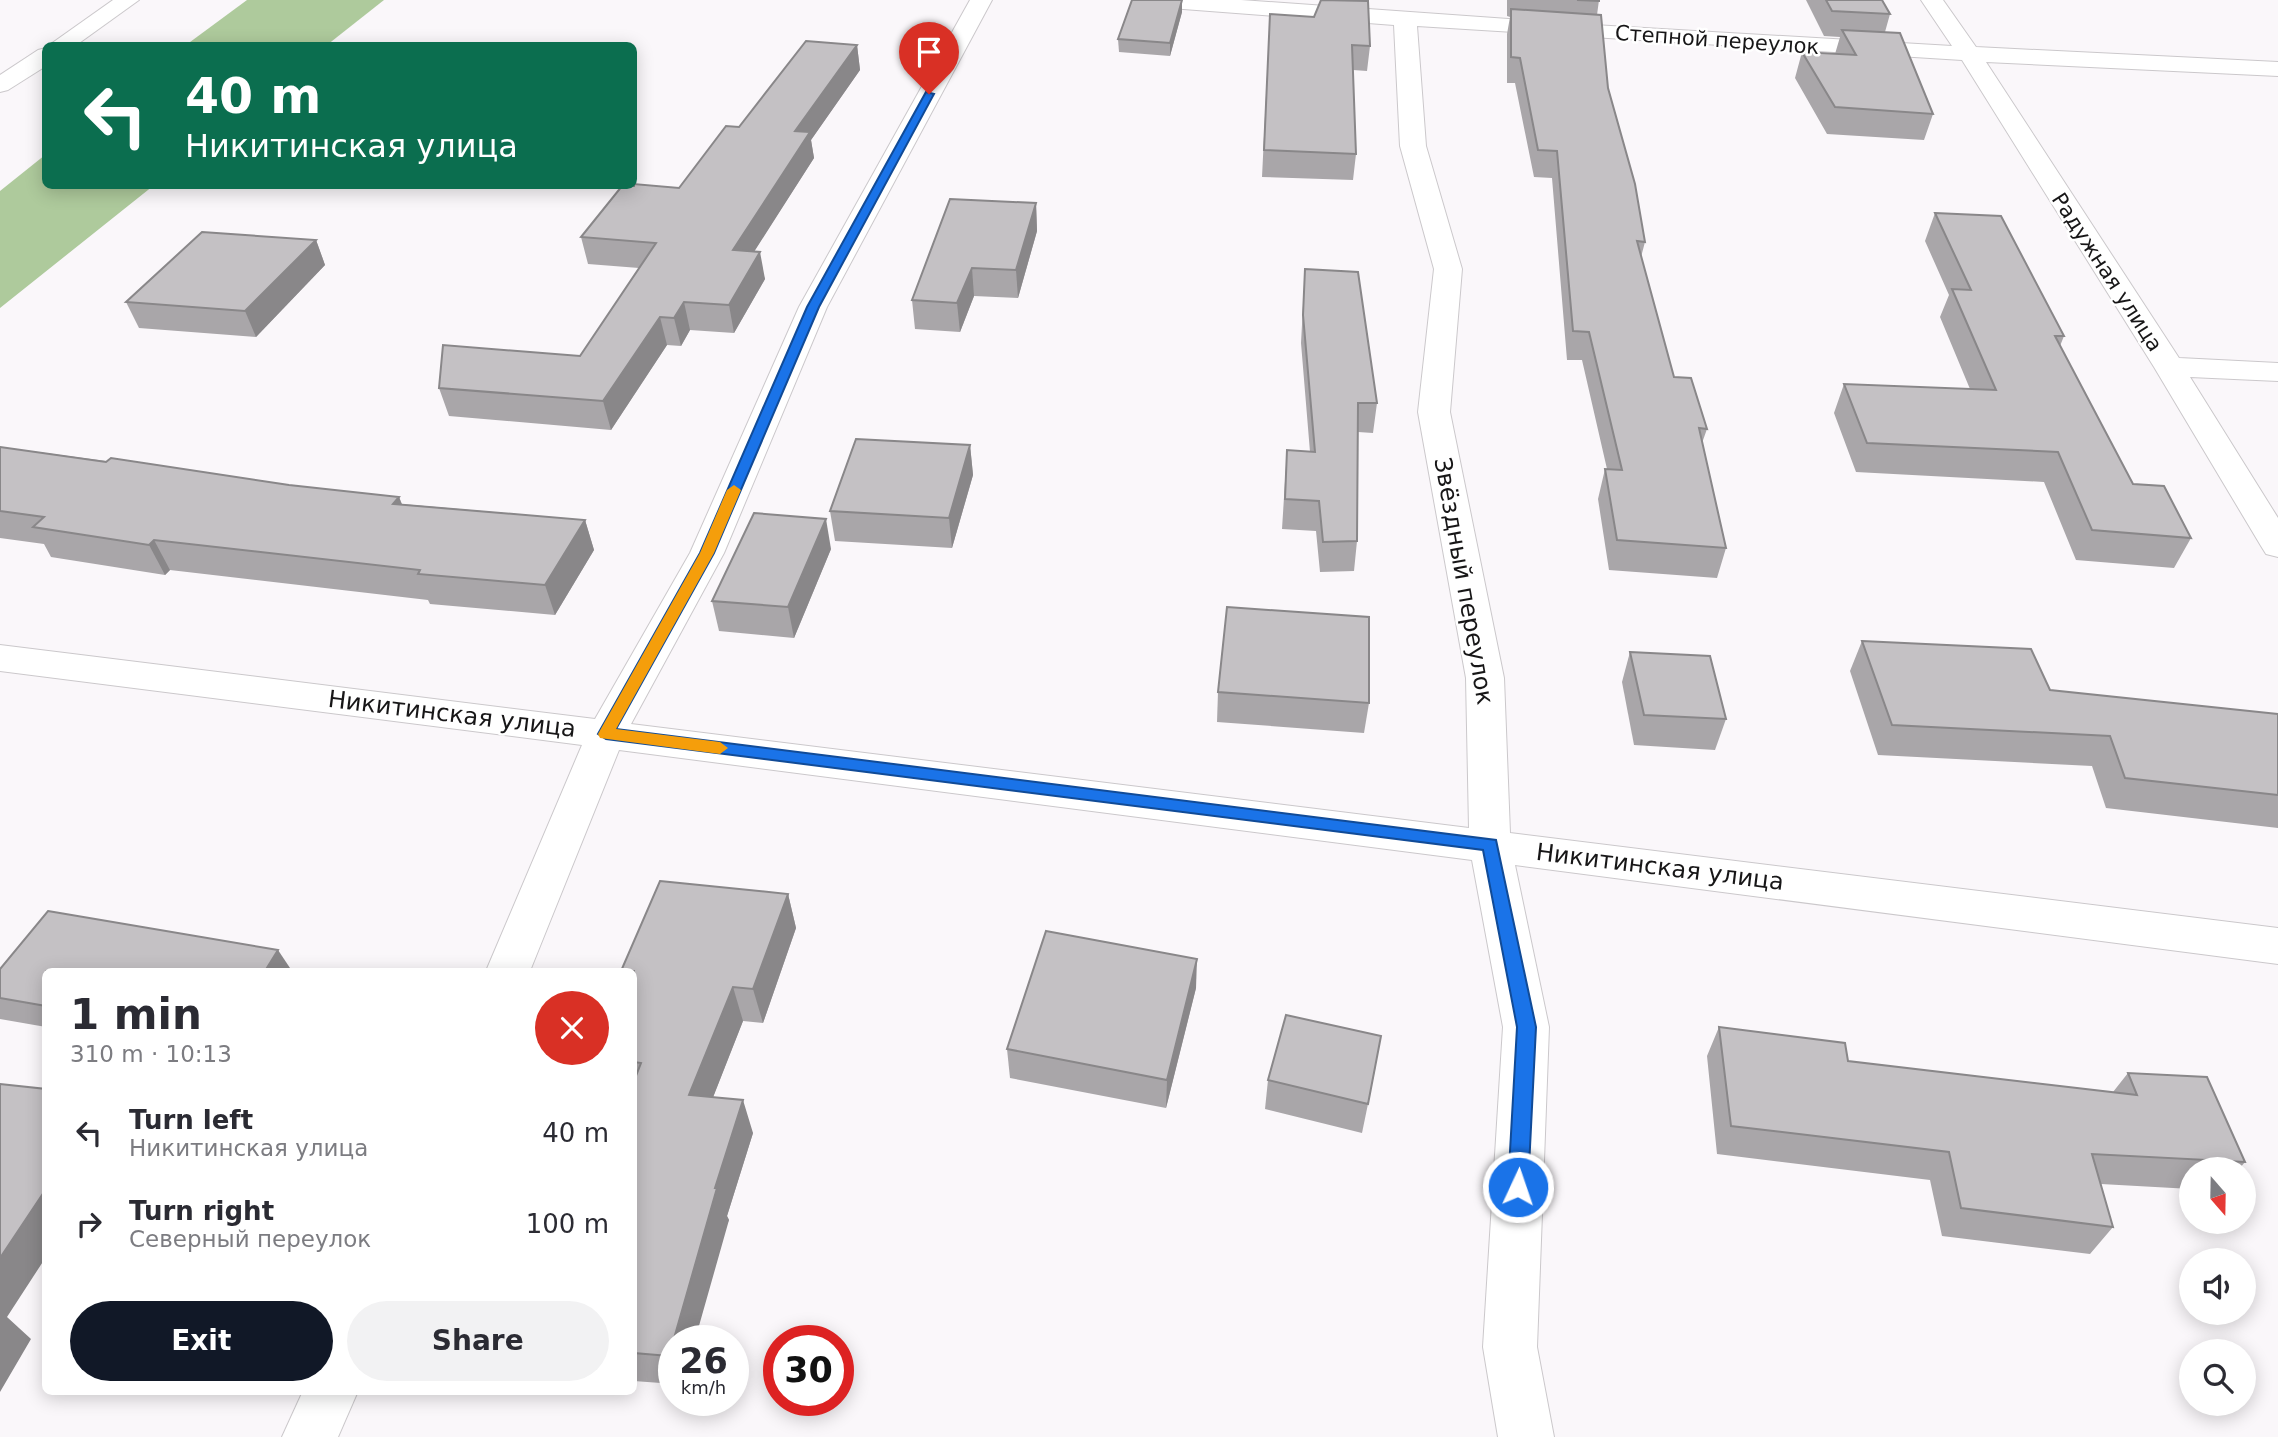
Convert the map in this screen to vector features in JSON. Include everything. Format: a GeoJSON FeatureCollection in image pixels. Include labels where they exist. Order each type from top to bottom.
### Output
{"type":"FeatureCollection","features":[{"type":"Feature","properties":{"kind":"street"},"geometry":{"type":"LineString","coordinates":[[65,42],[128,0]]}},
{"type":"Feature","properties":{"kind":"street"},"geometry":{"type":"LineString","coordinates":[[509,968],[606,734],[707,553],[813,307],[981,0]]}},
{"type":"Feature","properties":{"kind":"street","name":"Степной переулок"},"geometry":{"type":"LineString","coordinates":[[1157,0],[1405,20],[1970,55],[2278,69]]}},
{"type":"Feature","properties":{"kind":"street","name":"Радужная улица"},"geometry":{"type":"LineString","coordinates":[[1932,0],[1970,55],[2169,368],[2278,545]]}},
{"type":"Feature","properties":{"kind":"street","name":"Звёздный переулок"},"geometry":{"type":"LineString","coordinates":[[1405,20],[1413,146],[1448,269],[1434,412],[1485,678],[1490,845],[1526,1027],[1510,1347],[1526,1437]]}},
{"type":"Feature","properties":{"kind":"street"},"geometry":{"type":"LineString","coordinates":[[0,85],[42,58]]}},
{"type":"Feature","properties":{"kind":"street"},"geometry":{"type":"LineString","coordinates":[[2169,368],[2278,372]]}},
{"type":"Feature","properties":{"kind":"street","name":"Никитинская улица"},"geometry":{"type":"LineString","coordinates":[[0,658],[2278,946]]}},
{"type":"Feature","properties":{"kind":"street"},"geometry":{"type":"LineString","coordinates":[[310,1437],[329,1395]]}},
{"type":"Feature","properties":{"kind":"green space"},"geometry":{"type":"Polygon","coordinates":[[[247,0],[384,0],[331,42],[190,42],[247,0]]]}},
{"type":"Feature","properties":{"kind":"green space"},"geometry":{"type":"Polygon","coordinates":[[[42,157],[42,189],[149,189],[0,308],[0,191],[42,157]]]}},
{"type":"Feature","properties":{"kind":"building"},"geometry":{"type":"Polygon","coordinates":[[[1132,0],[1182,0],[1170,43],[1118,39],[1132,0]]]}},
{"type":"Feature","properties":{"kind":"building"},"geometry":{"type":"Polygon","coordinates":[[[1321,0],[1368,1],[1370,46],[1352,45],[1356,154],[1264,150],[1270,14],[1314,17],[1321,0]]]}},
{"type":"Feature","properties":{"kind":"building"},"geometry":{"type":"Polygon","coordinates":[[[1826,0],[1882,0],[1890,14],[1832,11],[1826,0]]]}},
{"type":"Feature","properties":{"kind":"building"},"geometry":{"type":"Polygon","coordinates":[[[1511,9],[1601,15],[1608,88],[1635,184],[1645,242],[1637,241],[1674,377],[1691,378],[1707,429],[1699,428],[1726,548],[1617,540],[1605,469],[1622,470],[1589,332],[1573,331],[1557,151],[1538,150],[1520,58],[1511,57],[1511,9]]]}},
{"type":"Feature","properties":{"kind":"building"},"geometry":{"type":"Polygon","coordinates":[[[1842,30],[1900,33],[1933,114],[1835,107],[1802,52],[1856,55],[1842,30]]]}},
{"type":"Feature","properties":{"kind":"building"},"geometry":{"type":"Polygon","coordinates":[[[806,41],[857,45],[795,131],[810,132],[733,250],[760,252],[729,305],[684,302],[674,318],[660,317],[603,401],[439,388],[443,345],[580,356],[656,243],[581,237],[620,189],[637,189],[637,184],[679,188],[726,126],[739,127],[806,41]]]}},
{"type":"Feature","properties":{"kind":"building"},"geometry":{"type":"Polygon","coordinates":[[[950,199],[1036,203],[1016,270],[972,268],[957,303],[912,300],[950,199]]]}},
{"type":"Feature","properties":{"kind":"building"},"geometry":{"type":"Polygon","coordinates":[[[1935,213],[2001,216],[2064,336],[2055,336],[2133,484],[2164,486],[2191,538],[2092,530],[2058,452],[1867,443],[1844,384],[1996,390],[1952,289],[1971,290],[1935,213]]]}},
{"type":"Feature","properties":{"kind":"building"},"geometry":{"type":"Polygon","coordinates":[[[202,232],[316,240],[245,311],[126,302],[202,232]]]}},
{"type":"Feature","properties":{"kind":"building"},"geometry":{"type":"Polygon","coordinates":[[[1305,269],[1358,272],[1377,403],[1358,403],[1357,541],[1323,542],[1319,501],[1285,499],[1287,450],[1315,452],[1303,315],[1305,269]]]}},
{"type":"Feature","properties":{"kind":"building"},"geometry":{"type":"Polygon","coordinates":[[[856,439],[970,445],[949,518],[830,511],[856,439]]]}},
{"type":"Feature","properties":{"kind":"building"},"geometry":{"type":"Polygon","coordinates":[[[0,447],[106,462],[111,458],[289,485],[399,497],[393,504],[585,520],[545,585],[418,574],[420,570],[154,540],[149,545],[33,527],[44,517],[0,511],[0,447]]]}},
{"type":"Feature","properties":{"kind":"building"},"geometry":{"type":"Polygon","coordinates":[[[754,513],[826,519],[788,607],[712,601],[754,513]]]}},
{"type":"Feature","properties":{"kind":"building"},"geometry":{"type":"Polygon","coordinates":[[[1227,607],[1369,617],[1369,703],[1218,692],[1227,607]]]}},
{"type":"Feature","properties":{"kind":"building"},"geometry":{"type":"Polygon","coordinates":[[[1862,641],[2031,649],[2050,690],[2278,714],[2278,795],[2125,778],[2110,736],[1892,725],[1862,641]]]}},
{"type":"Feature","properties":{"kind":"building"},"geometry":{"type":"Polygon","coordinates":[[[1630,652],[1710,656],[1726,719],[1644,715],[1630,652]]]}},
{"type":"Feature","properties":{"kind":"building"},"geometry":{"type":"Polygon","coordinates":[[[660,881],[788,894],[753,989],[733,987],[689,1095],[743,1100],[715,1188],[678,1325],[658,1325],[658,1355],[637,1353],[637,1073],[641,1063],[637,1062],[637,968],[622,968],[660,881]]]}},
{"type":"Feature","properties":{"kind":"building"},"geometry":{"type":"Polygon","coordinates":[[[48,911],[278,950],[267,968],[42,968],[42,1005],[0,998],[0,969],[48,911]]]}},
{"type":"Feature","properties":{"kind":"building"},"geometry":{"type":"Polygon","coordinates":[[[1046,931],[1197,959],[1167,1080],[1007,1049],[1046,931]]]}},
{"type":"Feature","properties":{"kind":"building"},"geometry":{"type":"Polygon","coordinates":[[[1286,1015],[1381,1036],[1368,1104],[1268,1080],[1286,1015]]]}},
{"type":"Feature","properties":{"kind":"building"},"geometry":{"type":"Polygon","coordinates":[[[1719,1027],[1845,1043],[1848,1061],[2137,1095],[2128,1073],[2207,1077],[2243,1157],[2179,1159],[2092,1154],[2113,1227],[1961,1208],[1949,1152],[1731,1126],[1719,1027]]]}},
{"type":"Feature","properties":{"kind":"building"},"geometry":{"type":"Polygon","coordinates":[[[0,1084],[42,1089],[42,1195],[0,1258],[0,1084]]]}},
{"type":"Feature","properties":{"kind":"slow traffic"},"geometry":{"type":"LineString","coordinates":[[720,748],[606,734],[707,553],[734,490]]}},
{"type":"Feature","properties":{"kind":"route"},"geometry":{"type":"LineString","coordinates":[[929,94],[813,307],[707,553],[606,734],[1490,845],[1526,1027],[1518,1187]]}}]}
